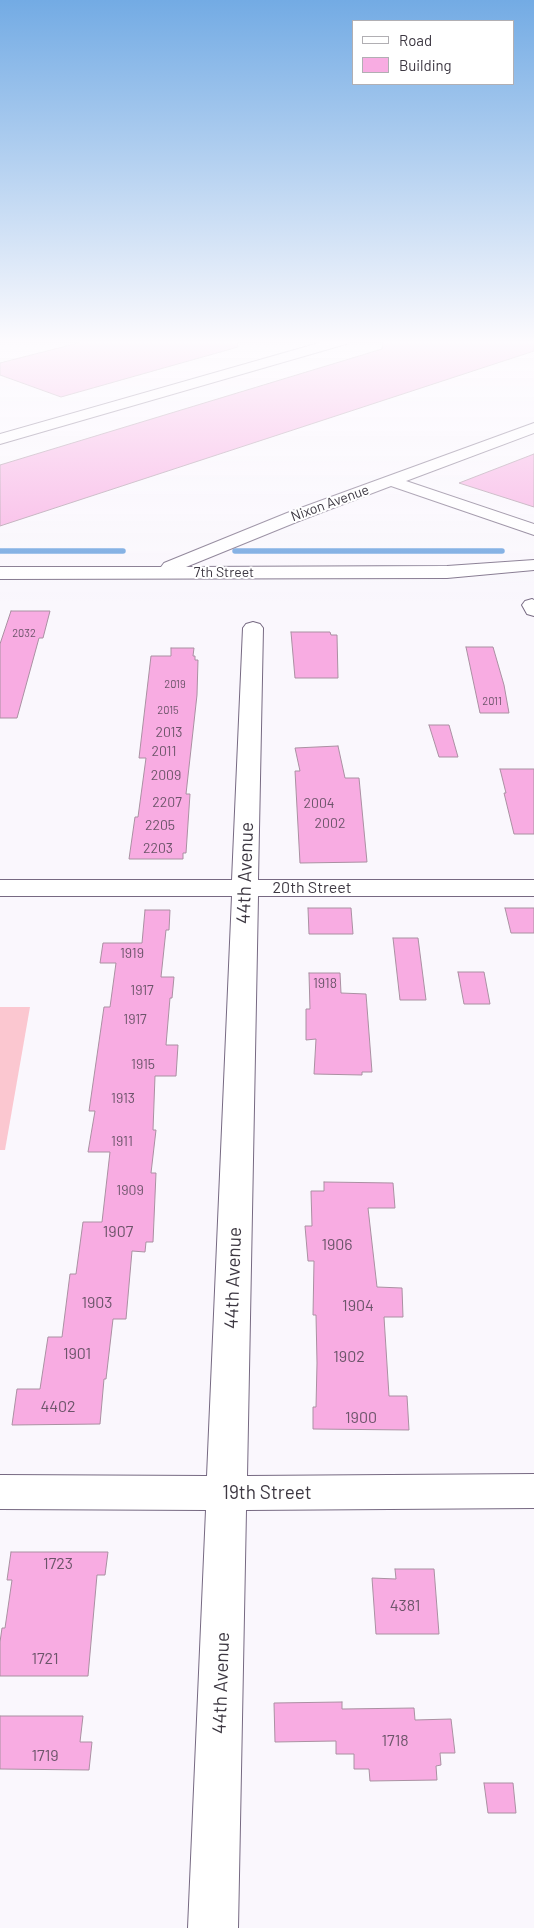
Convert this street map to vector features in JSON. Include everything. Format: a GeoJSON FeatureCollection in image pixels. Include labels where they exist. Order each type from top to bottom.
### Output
{"type":"FeatureCollection","features":[{"type":"Feature","properties":{"kind":"street"},"geometry":{"type":"LineString","coordinates":[[0,439],[28,431]]}},
{"type":"Feature","properties":{"kind":"street","name":"Nixon Avenue"},"geometry":{"type":"LineString","coordinates":[[157,572],[293,516],[526,431]]}},
{"type":"Feature","properties":{"kind":"street"},"geometry":{"type":"LineString","coordinates":[[391,481],[534,530]]}},
{"type":"Feature","properties":{"kind":"street","name":"7th Street"},"geometry":{"type":"LineString","coordinates":[[0,573],[447,572],[534,565]]}},
{"type":"Feature","properties":{"kind":"street","name":"44th Avenue"},"geometry":{"type":"LineString","coordinates":[[212,1928],[227,1493],[244,888],[254,628]]}},
{"type":"Feature","properties":{"kind":"street","name":"20th Street"},"geometry":{"type":"LineString","coordinates":[[0,888],[534,888]]}},
{"type":"Feature","properties":{"kind":"street","name":"19th Street"},"geometry":{"type":"LineString","coordinates":[[0,1492],[534,1491]]}},
{"type":"Feature","properties":{"kind":"shaded area"},"geometry":{"type":"Polygon","coordinates":[[[0,1007],[30,1007],[5,1150],[0,1150],[0,1007]]]}},
{"type":"Feature","properties":{"kind":"building"},"geometry":{"type":"Polygon","coordinates":[[[112,431],[290,431],[0,526],[0,465],[112,431]]]}},
{"type":"Feature","properties":{"kind":"building"},"geometry":{"type":"Polygon","coordinates":[[[534,454],[534,507],[459,483],[534,454]]]}},
{"type":"Feature","properties":{"kind":"building"},"geometry":{"type":"Polygon","coordinates":[[[11,611],[50,611],[43,638],[39,638],[17,718],[0,718],[0,644],[11,611]]]}},
{"type":"Feature","properties":{"kind":"building"},"geometry":{"type":"Polygon","coordinates":[[[291,632],[330,632],[331,635],[337,635],[338,678],[295,678],[291,632]]]}},
{"type":"Feature","properties":{"kind":"building"},"geometry":{"type":"Polygon","coordinates":[[[466,647],[493,647],[504,685],[509,713],[480,713],[466,647]]]}},
{"type":"Feature","properties":{"kind":"building"},"geometry":{"type":"Polygon","coordinates":[[[171,648],[194,648],[193,656],[195,656],[195,660],[198,660],[197,695],[186,794],[190,794],[186,853],[183,853],[183,859],[129,859],[135,817],[138,817],[146,758],[139,758],[151,656],[171,656],[171,648]]]}},
{"type":"Feature","properties":{"kind":"building"},"geometry":{"type":"Polygon","coordinates":[[[429,725],[449,725],[458,757],[439,757],[429,725]]]}},
{"type":"Feature","properties":{"kind":"building"},"geometry":{"type":"Polygon","coordinates":[[[338,746],[345,778],[359,778],[367,862],[300,863],[295,771],[300,771],[295,748],[338,746]]]}},
{"type":"Feature","properties":{"kind":"building"},"geometry":{"type":"Polygon","coordinates":[[[500,769],[534,769],[534,834],[514,834],[500,769]]]}},
{"type":"Feature","properties":{"kind":"building"},"geometry":{"type":"Polygon","coordinates":[[[308,908],[351,908],[353,934],[309,934],[308,908]]]}},
{"type":"Feature","properties":{"kind":"building"},"geometry":{"type":"Polygon","coordinates":[[[505,908],[534,908],[534,933],[511,933],[505,908]]]}},
{"type":"Feature","properties":{"kind":"building"},"geometry":{"type":"Polygon","coordinates":[[[145,910],[170,910],[169,930],[166,930],[161,977],[174,977],[172,998],[170,998],[166,1045],[178,1045],[176,1076],[155,1076],[153,1130],[156,1130],[151,1173],[156,1173],[153,1242],[146,1242],[145,1252],[132,1251],[126,1319],[113,1319],[106,1379],[104,1379],[100,1424],[12,1425],[17,1389],[40,1389],[48,1337],[62,1337],[70,1274],[76,1274],[83,1222],[102,1222],[110,1152],[88,1152],[95,1111],[89,1111],[104,1007],[110,1007],[116,963],[100,963],[103,943],[142,943],[145,910]]]}},
{"type":"Feature","properties":{"kind":"building"},"geometry":{"type":"Polygon","coordinates":[[[393,938],[418,938],[426,1000],[400,1000],[393,938]]]}},
{"type":"Feature","properties":{"kind":"building"},"geometry":{"type":"Polygon","coordinates":[[[458,972],[484,972],[490,1004],[464,1004],[458,972]]]}},
{"type":"Feature","properties":{"kind":"building"},"geometry":{"type":"Polygon","coordinates":[[[309,973],[340,973],[341,993],[366,994],[372,1072],[362,1072],[362,1075],[314,1074],[316,1039],[306,1040],[306,1009],[310,1009],[309,973]]]}},
{"type":"Feature","properties":{"kind":"building"},"geometry":{"type":"Polygon","coordinates":[[[324,1182],[393,1183],[395,1208],[368,1208],[377,1287],[402,1288],[403,1317],[384,1317],[389,1396],[407,1396],[409,1430],[313,1429],[313,1407],[316,1407],[317,1363],[316,1315],[313,1315],[314,1261],[308,1261],[305,1226],[312,1226],[311,1191],[324,1191],[324,1182]]]}},
{"type":"Feature","properties":{"kind":"building"},"geometry":{"type":"Polygon","coordinates":[[[11,1552],[108,1552],[105,1575],[97,1575],[88,1676],[0,1676],[0,1642],[2,1628],[5,1628],[12,1580],[7,1580],[11,1552]]]}},
{"type":"Feature","properties":{"kind":"building"},"geometry":{"type":"Polygon","coordinates":[[[395,1569],[434,1569],[439,1634],[376,1634],[372,1578],[396,1579],[395,1569]]]}},
{"type":"Feature","properties":{"kind":"building"},"geometry":{"type":"Polygon","coordinates":[[[342,1702],[342,1709],[414,1708],[415,1720],[451,1719],[455,1753],[440,1753],[441,1765],[436,1766],[437,1780],[370,1781],[369,1769],[354,1769],[354,1754],[336,1754],[336,1741],[275,1742],[274,1703],[342,1702]]]}},
{"type":"Feature","properties":{"kind":"building"},"geometry":{"type":"Polygon","coordinates":[[[0,1716],[83,1716],[80,1742],[92,1742],[89,1770],[0,1769],[0,1716]]]}},
{"type":"Feature","properties":{"kind":"building"},"geometry":{"type":"Polygon","coordinates":[[[484,1783],[513,1783],[516,1813],[488,1813],[484,1783]]]}},
{"type":"Feature","properties":{"kind":"waterway"},"geometry":{"type":"LineString","coordinates":[[0,551],[123,551]]}},
{"type":"Feature","properties":{"kind":"waterway"},"geometry":{"type":"LineString","coordinates":[[235,551],[502,551]]}}]}
